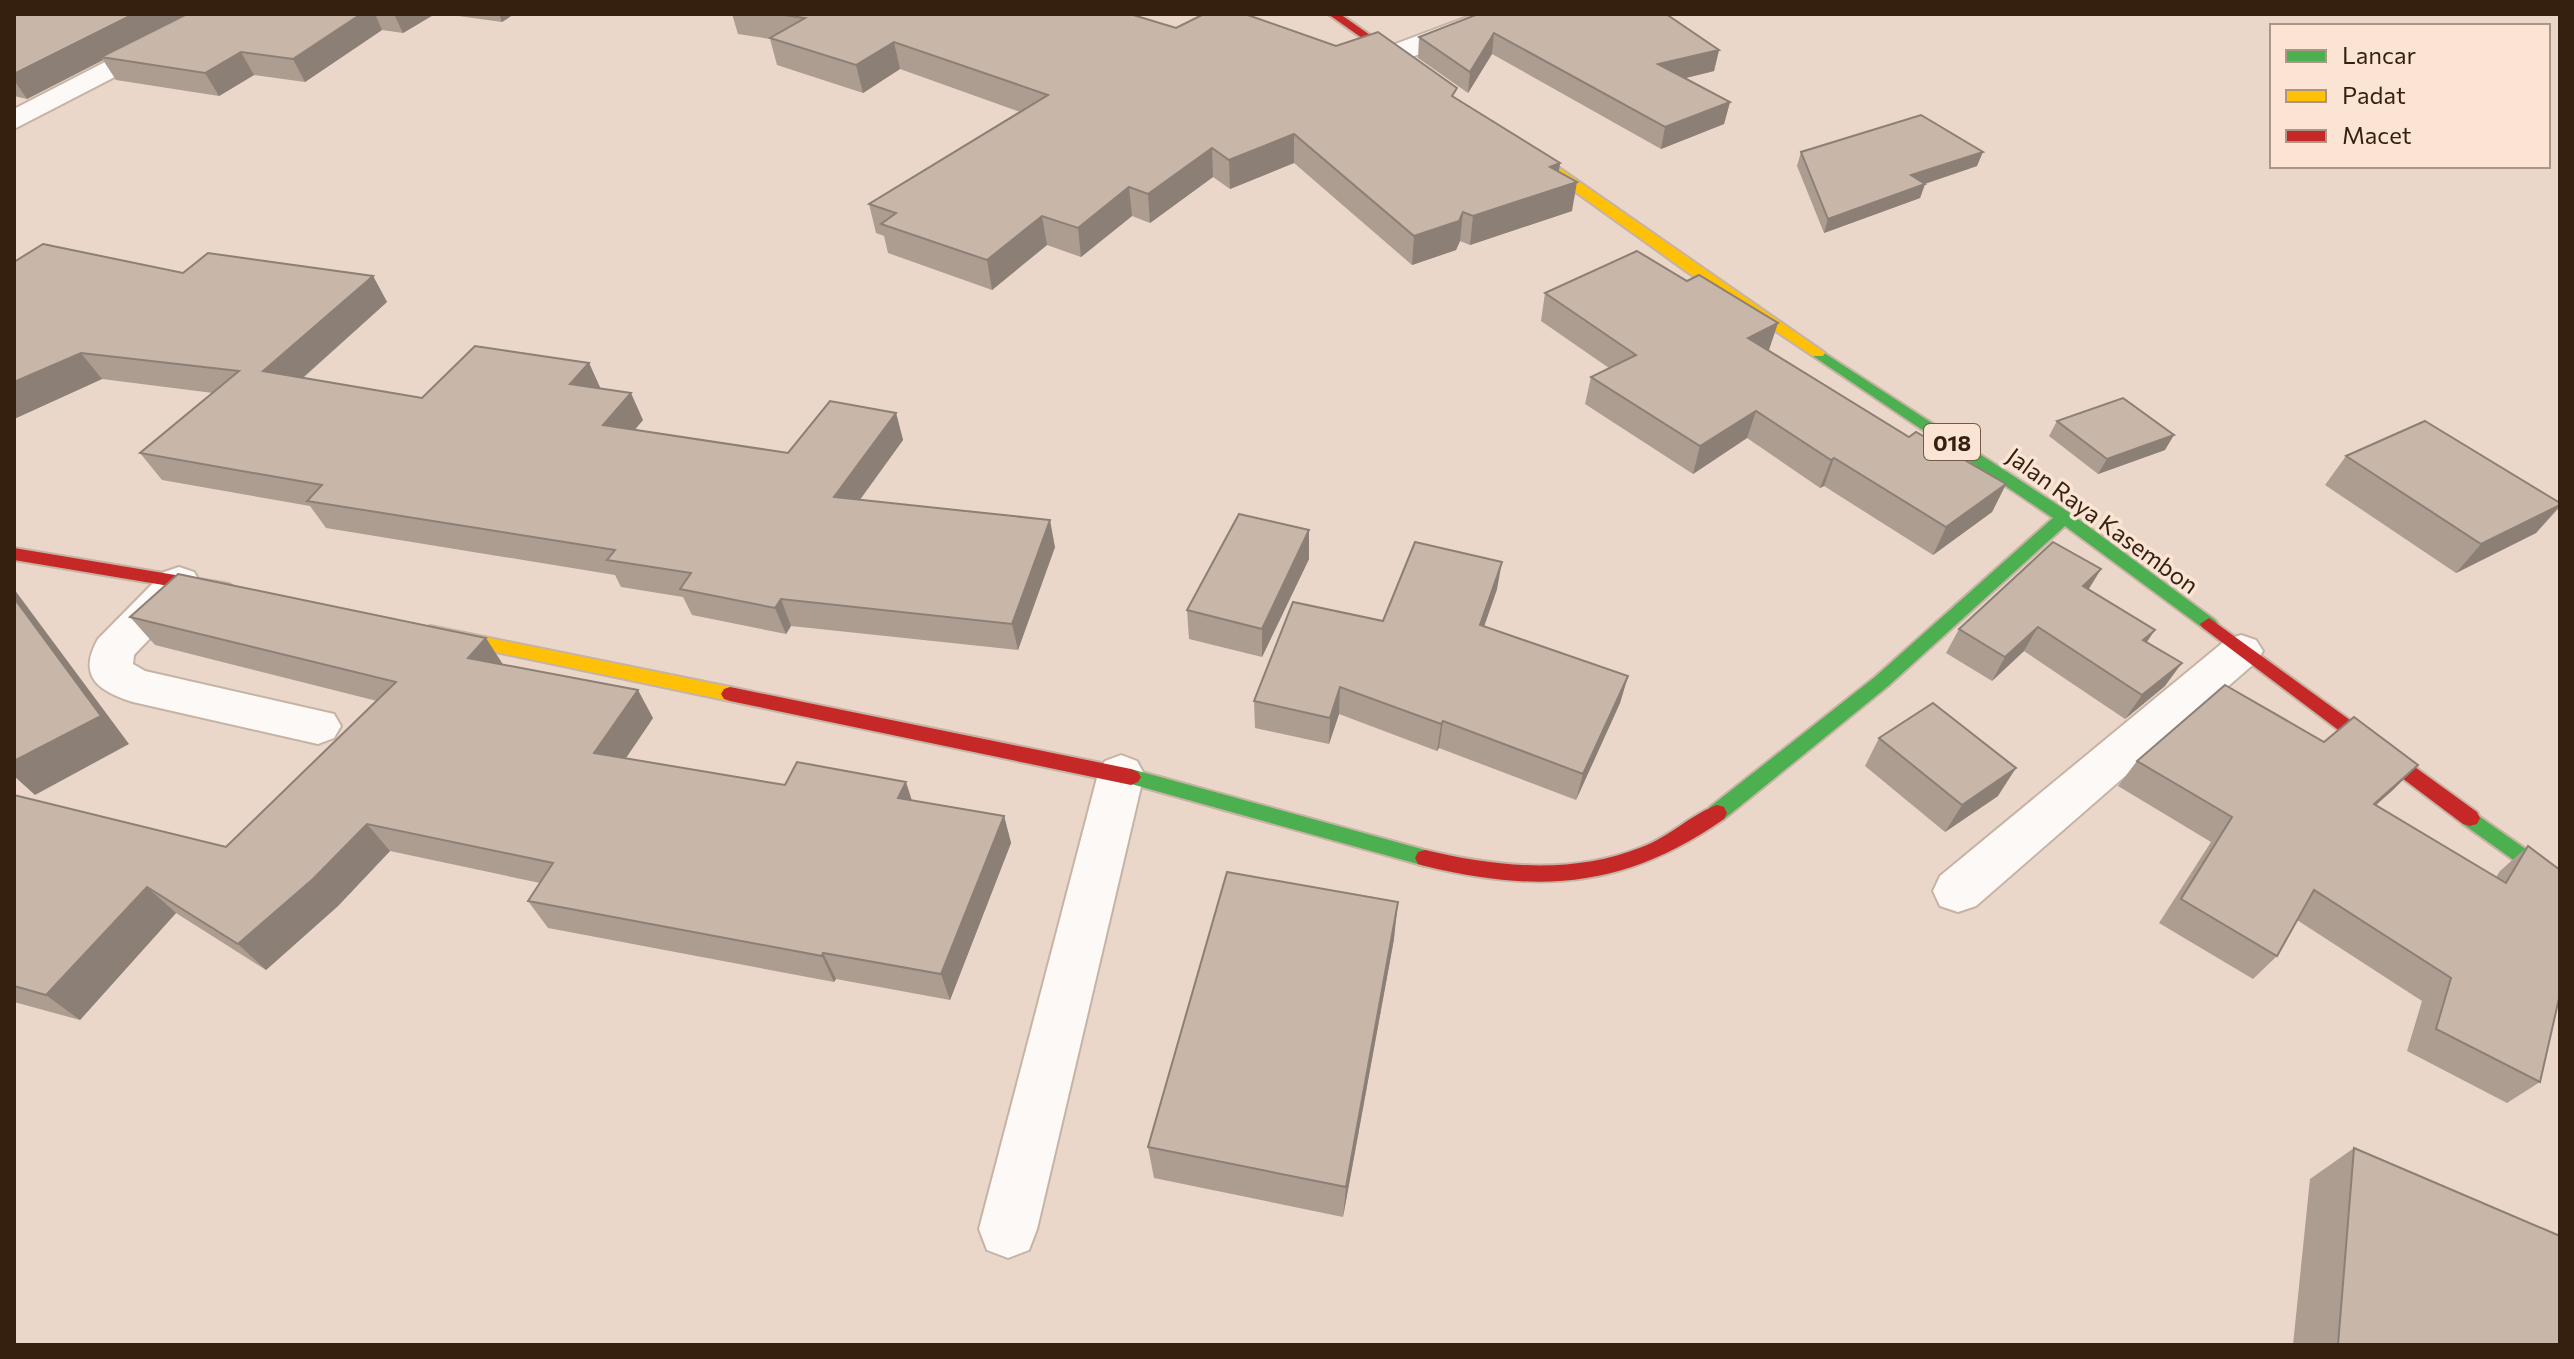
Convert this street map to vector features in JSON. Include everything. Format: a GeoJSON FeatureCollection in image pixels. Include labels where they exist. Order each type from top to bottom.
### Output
{"type":"FeatureCollection","features":[{"type":"Feature","properties":{"kind":"street"},"geometry":{"type":"LineString","coordinates":[[14,120],[218,14]]}},
{"type":"Feature","properties":{"kind":"street"},"geometry":{"type":"LineString","coordinates":[[1333,14],[1428,81]]}},
{"type":"Feature","properties":{"kind":"street"},"geometry":{"type":"LineString","coordinates":[[1392,55],[1499,14]]}},
{"type":"Feature","properties":{"kind":"street","name":"Jalan Raya Kasembon"},"geometry":{"type":"LineString","coordinates":[[1515,143],[1691,268],[2064,517],[2241,651],[2560,884]]}},
{"type":"Feature","properties":{"kind":"street"},"geometry":{"type":"LineString","coordinates":[[411,628],[1121,774],[1463,869],[1539,877],[1584,871],[1641,857],[1691,834],[1845,711],[2064,517]]}},
{"type":"Feature","properties":{"kind":"street"},"geometry":{"type":"LineString","coordinates":[[14,554],[242,593]]}},
{"type":"Feature","properties":{"kind":"street"},"geometry":{"type":"LineString","coordinates":[[180,580],[113,650],[110,671],[133,685],[318,726]]}},
{"type":"Feature","properties":{"kind":"street"},"geometry":{"type":"LineString","coordinates":[[1958,891],[2241,651]]}},
{"type":"Feature","properties":{"kind":"street"},"geometry":{"type":"LineString","coordinates":[[1008,1229],[1121,774]]}},
{"type":"Feature","properties":{"kind":"building"},"geometry":{"type":"Polygon","coordinates":[[[14,14],[134,14],[14,74],[14,14]]]}},
{"type":"Feature","properties":{"kind":"building"},"geometry":{"type":"Polygon","coordinates":[[[187,14],[361,14],[293,59],[241,52],[205,73],[101,57],[187,14]]]}},
{"type":"Feature","properties":{"kind":"building"},"geometry":{"type":"Polygon","coordinates":[[[777,14],[1130,14],[1176,28],[1204,14],[1245,14],[1336,46],[1378,32],[1457,88],[1452,96],[1560,163],[1550,167],[1577,182],[1473,216],[1463,212],[1459,221],[1414,236],[1294,134],[1229,160],[1212,148],[1148,194],[1129,187],[1078,228],[1042,216],[987,260],[881,224],[896,213],[869,204],[1048,95],[894,42],[856,65],[770,38],[805,18],[777,14]]]}},
{"type":"Feature","properties":{"kind":"building"},"geometry":{"type":"Polygon","coordinates":[[[1478,14],[1666,14],[1719,50],[1658,64],[1730,102],[1665,127],[1494,33],[1470,72],[1419,37],[1478,14]]]}},
{"type":"Feature","properties":{"kind":"building"},"geometry":{"type":"Polygon","coordinates":[[[1921,115],[1983,152],[1911,175],[1925,184],[1828,219],[1801,152],[1921,115]]]}},
{"type":"Feature","properties":{"kind":"building"},"geometry":{"type":"Polygon","coordinates":[[[43,244],[183,273],[208,253],[373,276],[263,371],[422,398],[475,346],[589,363],[570,384],[631,393],[603,425],[788,453],[830,401],[896,413],[834,497],[1050,520],[1012,624],[781,599],[775,608],[680,589],[691,573],[607,560],[615,550],[307,501],[322,485],[140,453],[239,371],[81,353],[14,382],[14,262],[43,244]]]}},
{"type":"Feature","properties":{"kind":"building"},"geometry":{"type":"Polygon","coordinates":[[[1637,251],[1687,281],[1699,275],[1778,323],[1748,338],[1909,437],[1916,432],[2006,484],[1946,527],[1834,458],[1831,460],[1756,411],[1700,446],[1591,377],[1636,355],[1545,293],[1637,251]]]}},
{"type":"Feature","properties":{"kind":"building"},"geometry":{"type":"Polygon","coordinates":[[[2123,398],[2174,435],[2107,459],[2057,421],[2123,398]]]}},
{"type":"Feature","properties":{"kind":"building"},"geometry":{"type":"Polygon","coordinates":[[[2425,421],[2560,505],[2481,544],[2346,456],[2425,421]]]}},
{"type":"Feature","properties":{"kind":"building"},"geometry":{"type":"Polygon","coordinates":[[[1239,514],[1309,530],[1262,629],[1187,610],[1239,514]]]}},
{"type":"Feature","properties":{"kind":"building"},"geometry":{"type":"Polygon","coordinates":[[[1415,542],[1502,562],[1480,625],[1628,676],[1583,774],[1443,721],[1441,724],[1340,687],[1330,718],[1254,701],[1293,602],[1383,621],[1415,542]]]}},
{"type":"Feature","properties":{"kind":"building"},"geometry":{"type":"Polygon","coordinates":[[[2053,542],[2101,569],[2083,586],[2155,630],[2143,640],[2182,663],[2142,695],[2038,627],[2005,657],[1959,629],[2053,542]]]}},
{"type":"Feature","properties":{"kind":"building"},"geometry":{"type":"Polygon","coordinates":[[[178,574],[486,638],[468,658],[638,690],[594,753],[785,785],[797,762],[906,782],[898,798],[1004,816],[941,974],[823,953],[822,956],[528,901],[553,863],[367,824],[313,879],[238,944],[147,887],[46,995],[14,986],[14,795],[226,847],[396,682],[130,617],[178,574]]]}},
{"type":"Feature","properties":{"kind":"building"},"geometry":{"type":"Polygon","coordinates":[[[14,598],[101,716],[14,761],[14,598]]]}},
{"type":"Feature","properties":{"kind":"building"},"geometry":{"type":"Polygon","coordinates":[[[2225,685],[2324,742],[2354,717],[2418,765],[2374,804],[2506,883],[2528,846],[2560,870],[2560,994],[2540,1082],[2436,1029],[2451,978],[2314,890],[2277,956],[2181,899],[2232,817],[2137,761],[2225,685]]]}},
{"type":"Feature","properties":{"kind":"building"},"geometry":{"type":"Polygon","coordinates":[[[1933,703],[2016,768],[1962,805],[1879,738],[1933,703]]]}},
{"type":"Feature","properties":{"kind":"building"},"geometry":{"type":"Polygon","coordinates":[[[1227,872],[1398,902],[1346,1187],[1148,1147],[1227,872]]]}},
{"type":"Feature","properties":{"kind":"building"},"geometry":{"type":"Polygon","coordinates":[[[2354,1148],[2560,1236],[2560,1345],[2338,1345],[2354,1148]]]}},
{"type":"Feature","properties":{"kind":"traffic: fast"},"geometry":{"type":"LineString","coordinates":[[1818,353],[2064,517],[2209,624]]}},
{"type":"Feature","properties":{"kind":"traffic: fast"},"geometry":{"type":"LineString","coordinates":[[1717,813],[1881,682],[2064,517]]}},
{"type":"Feature","properties":{"kind":"traffic: fast"},"geometry":{"type":"LineString","coordinates":[[1131,777],[1425,858]]}},
{"type":"Feature","properties":{"kind":"traffic: fast"},"geometry":{"type":"LineString","coordinates":[[2470,818],[2560,884]]}},
{"type":"Feature","properties":{"kind":"traffic: slow"},"geometry":{"type":"LineString","coordinates":[[1528,152],[1691,268],[1818,353]]}},
{"type":"Feature","properties":{"kind":"traffic: slow"},"geometry":{"type":"LineString","coordinates":[[430,632],[730,694]]}},
{"type":"Feature","properties":{"kind":"traffic: jam"},"geometry":{"type":"LineString","coordinates":[[1333,14],[1414,70]]}},
{"type":"Feature","properties":{"kind":"traffic: jam"},"geometry":{"type":"LineString","coordinates":[[14,554],[229,590]]}},
{"type":"Feature","properties":{"kind":"traffic: jam"},"geometry":{"type":"LineString","coordinates":[[2209,624],[2470,818]]}},
{"type":"Feature","properties":{"kind":"traffic: jam"},"geometry":{"type":"LineString","coordinates":[[730,694],[1131,777]]}},
{"type":"Feature","properties":{"kind":"traffic: jam"},"geometry":{"type":"LineString","coordinates":[[1425,858],[1502,873],[1577,872],[1614,865],[1650,853],[1684,836],[1717,813]]}}]}
